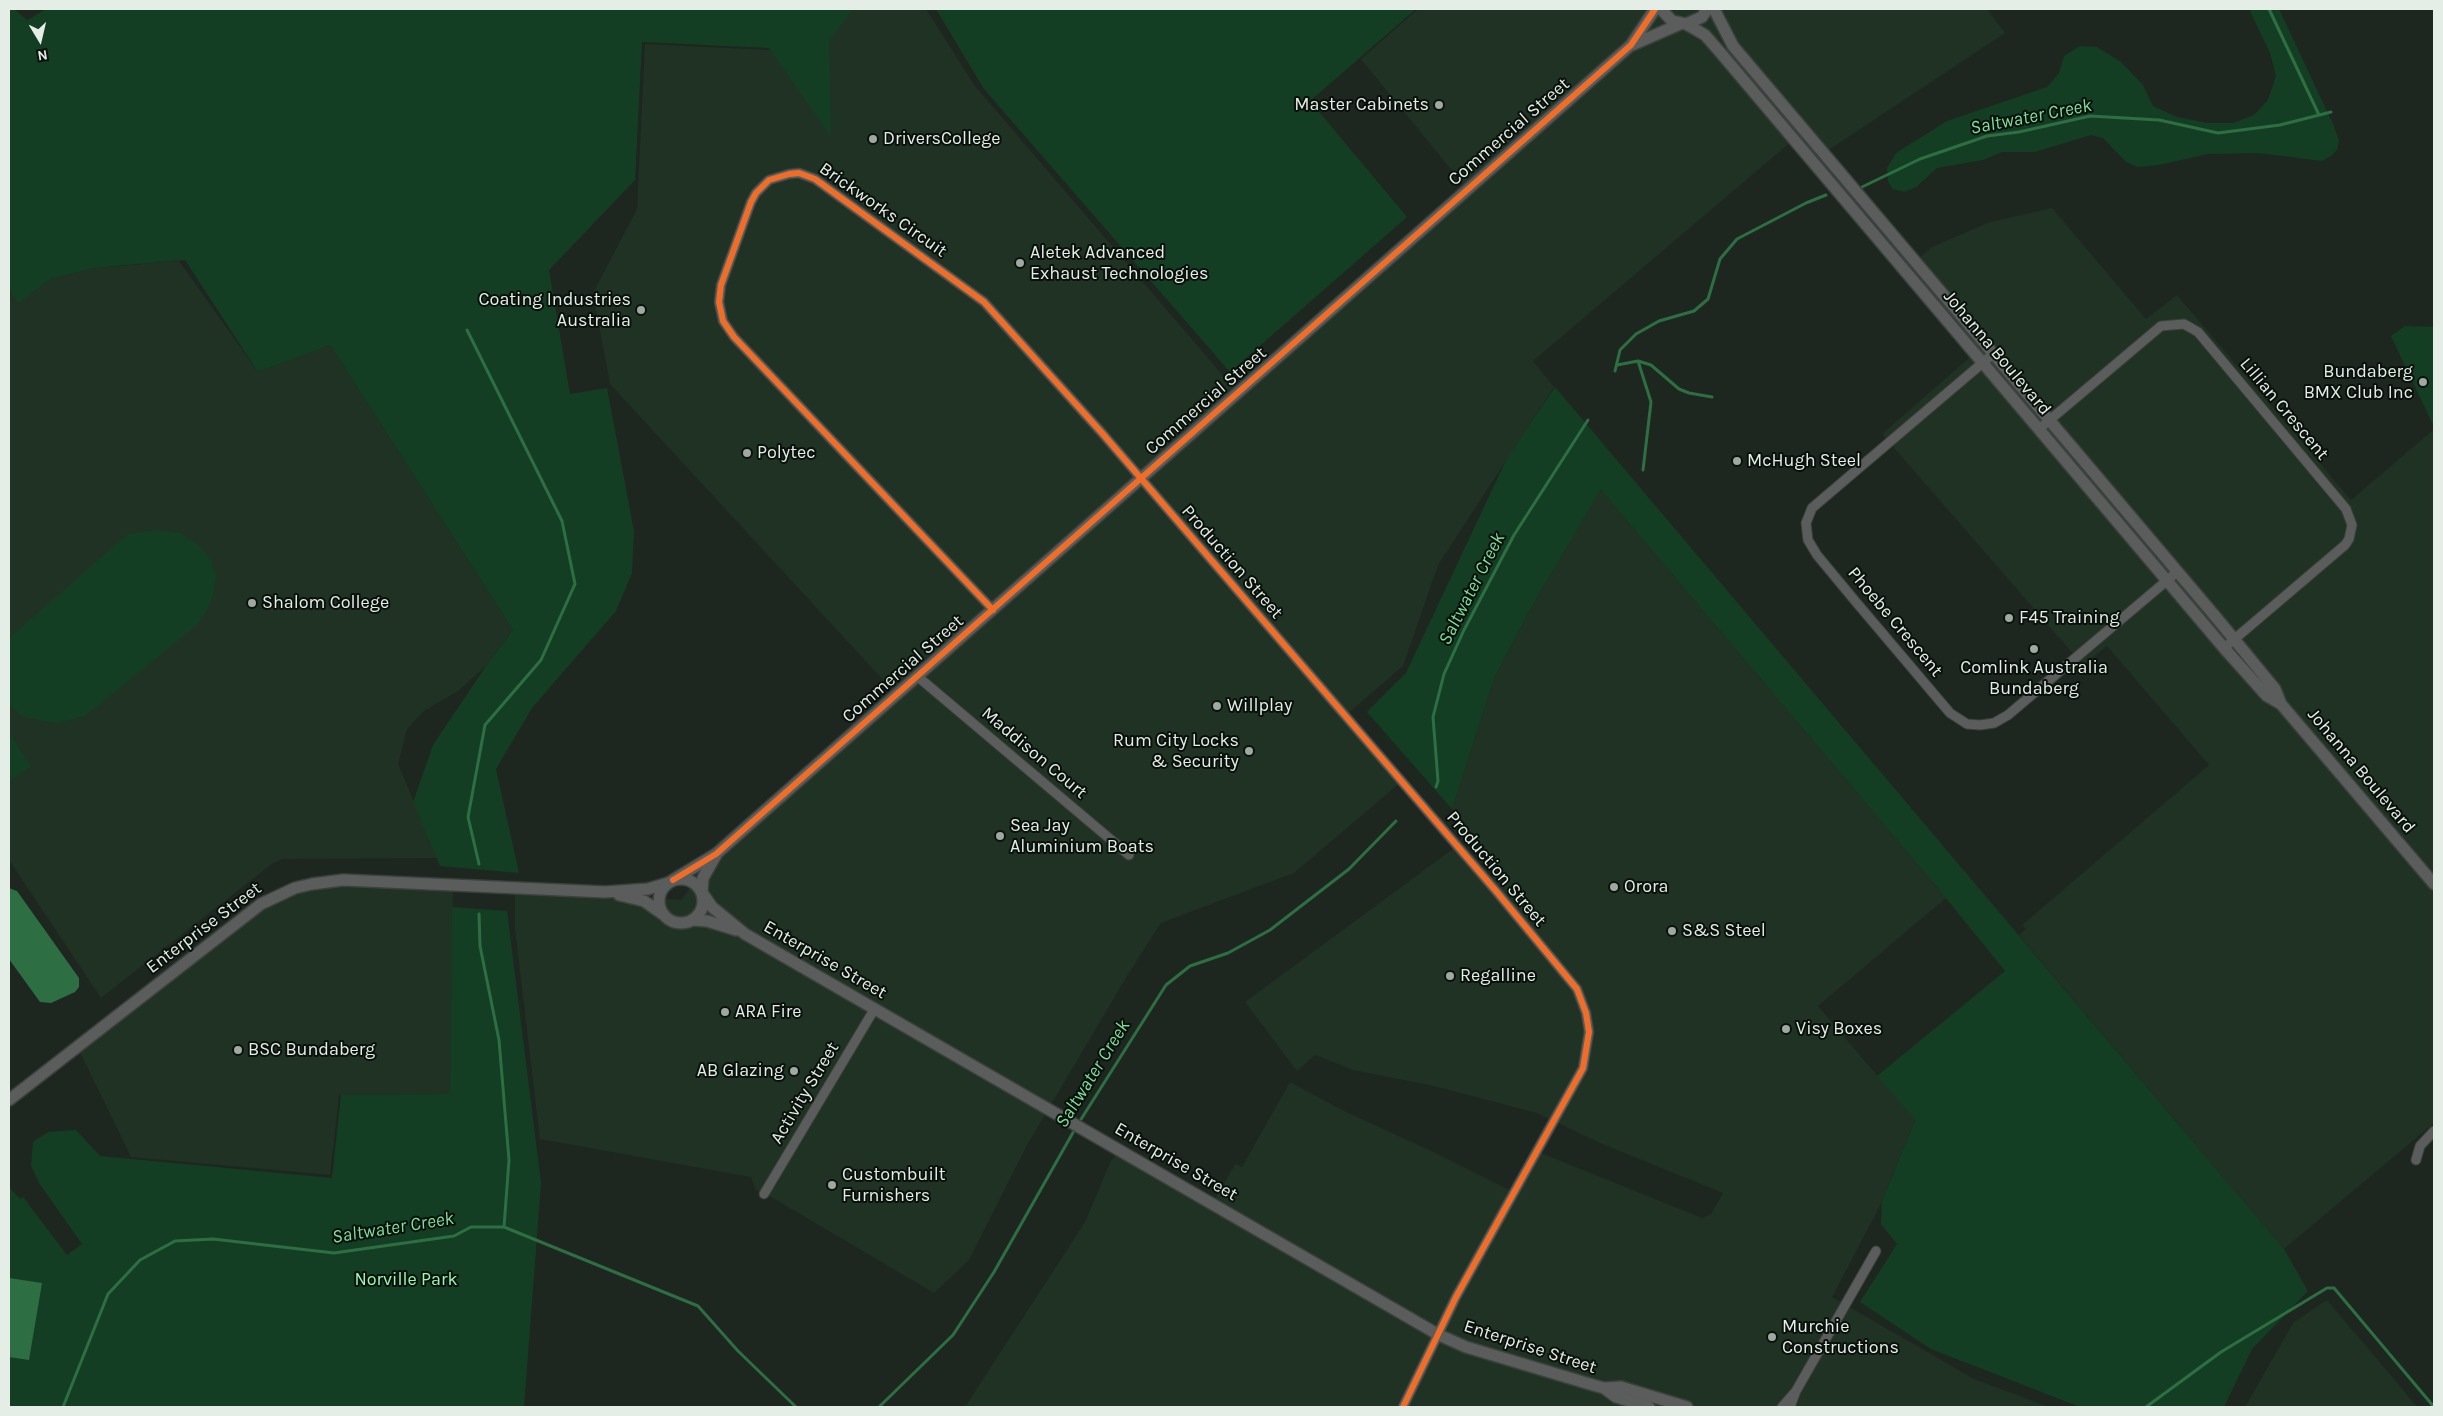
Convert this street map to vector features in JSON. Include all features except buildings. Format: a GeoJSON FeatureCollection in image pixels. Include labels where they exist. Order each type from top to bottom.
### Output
{"type":"FeatureCollection","features":[{"type":"Feature","properties":{"kind":"street","name":"Commercial Street"},"geometry":{"type":"LineString","coordinates":[[671,882],[716,854],[1630,45],[1655,9]]}},
{"type":"Feature","properties":{"kind":"street","name":"Johanna Boulevard"},"geometry":{"type":"LineString","coordinates":[[1661,9],[1666,16],[1705,35],[2224,648],[2267,696],[2281,704]]}},
{"type":"Feature","properties":{"kind":"street","name":"Commercial Street"},"geometry":{"type":"LineString","coordinates":[[1630,45],[1702,17],[1707,9]]}},
{"type":"Feature","properties":{"kind":"street","name":"Johanna Boulevard"},"geometry":{"type":"LineString","coordinates":[[1714,9],[1733,46],[2234,639],[2275,689],[2281,704],[2434,884]]}},
{"type":"Feature","properties":{"kind":"street","name":"Brickworks Circuit"},"geometry":{"type":"LineString","coordinates":[[993,610],[734,337],[725,325],[719,302],[721,286],[751,202],[762,186],[779,175],[799,173],[815,179],[964,286],[1001,320],[1141,478]]}},
{"type":"Feature","properties":{"kind":"street","name":"Lillian Crescent"},"geometry":{"type":"LineString","coordinates":[[2039,429],[2161,326],[2184,324],[2198,332],[2346,510],[2352,525],[2349,539],[2345,545],[2224,648]]}},
{"type":"Feature","properties":{"kind":"street","name":"Phoebe Crescent"},"geometry":{"type":"LineString","coordinates":[[1993,354],[1812,508],[1806,523],[1808,540],[1817,555],[1856,602],[1950,713],[1967,724],[1980,725],[1994,722],[2008,715],[2177,572]]}},
{"type":"Feature","properties":{"kind":"street","name":"Production Street"},"geometry":{"type":"LineString","coordinates":[[1141,478],[1567,975],[1583,1002],[1589,1032],[1583,1068],[1456,1297],[1403,1407]]}},
{"type":"Feature","properties":{"kind":"street","name":"Maddison Court"},"geometry":{"type":"LineString","coordinates":[[918,676],[1130,855]]}},
{"type":"Feature","properties":{"kind":"street","name":"Commercial Street"},"geometry":{"type":"LineString","coordinates":[[702,893],[703,878],[716,854]]}},
{"type":"Feature","properties":{"kind":"street","name":"Enterprise Street"},"geometry":{"type":"LineString","coordinates":[[9,1100],[261,904],[296,888],[343,880],[606,892],[648,889],[671,882]]}},
{"type":"Feature","properties":{"kind":"street"},"geometry":{"type":"LineString","coordinates":[[690,880],[702,893],[702,909],[692,920],[677,923],[664,915],[659,901],[660,893],[671,882],[690,880]]}},
{"type":"Feature","properties":{"kind":"street","name":"Enterprise Street"},"geometry":{"type":"LineString","coordinates":[[606,892],[644,901],[664,915]]}},
{"type":"Feature","properties":{"kind":"street","name":"Enterprise Street"},"geometry":{"type":"LineString","coordinates":[[702,893],[712,908],[745,934],[1439,1334],[1466,1347],[1604,1388],[1621,1387],[1686,1407]]}},
{"type":"Feature","properties":{"kind":"street","name":"Enterprise Street"},"geometry":{"type":"LineString","coordinates":[[692,920],[707,921],[745,934]]}},
{"type":"Feature","properties":{"kind":"street","name":"Activity Street"},"geometry":{"type":"LineString","coordinates":[[764,1194],[875,1008]]}},
{"type":"Feature","properties":{"kind":"street"},"geometry":{"type":"LineString","coordinates":[[2416,1160],[2420,1146],[2434,1131]]}},
{"type":"Feature","properties":{"kind":"street"},"geometry":{"type":"LineString","coordinates":[[1782,1407],[1794,1401],[1876,1251]]}},
{"type":"Feature","properties":{"kind":"street","name":"Enterprise Street"},"geometry":{"type":"LineString","coordinates":[[1604,1388],[1616,1397],[1649,1407]]}},
{"type":"Feature","properties":{"kind":"shaded area"},"geometry":{"type":"Polygon","coordinates":[[[819,9],[926,9],[975,86],[1237,392],[1467,189],[1361,59],[1418,9],[1987,9],[2005,33],[1824,153],[1805,130],[1533,361],[1554,387],[1438,565],[1403,666],[1345,716],[1401,782],[1294,873],[1161,923],[1127,976],[1027,1145],[969,1260],[934,1293],[773,1198],[756,1190],[751,1177],[540,1139],[515,929],[515,888],[681,900],[716,853],[896,694],[610,384],[593,293],[637,209],[645,44],[769,50],[819,9]]]}},
{"type":"Feature","properties":{"kind":"shaded area"},"geometry":{"type":"Polygon","coordinates":[[[2052,208],[2146,319],[2177,295],[2351,500],[2433,430],[2434,433],[2434,1123],[2284,1249],[2019,935],[2026,929],[2022,925],[2209,765],[2107,646],[2083,665],[1882,434],[1969,358],[1901,273],[1932,247],[1990,222],[2052,208]]]}},
{"type":"Feature","properties":{"kind":"shaded area","name":"Shalom College"},"geometry":{"type":"Polygon","coordinates":[[[179,261],[258,372],[330,345],[513,630],[486,666],[458,691],[424,711],[407,729],[398,764],[438,858],[283,859],[273,863],[101,998],[9,860],[9,290],[18,302],[51,279],[94,268],[179,261]]]}},
{"type":"Feature","properties":{"kind":"shaded area"},"geometry":{"type":"Polygon","coordinates":[[[1601,490],[1946,898],[1818,1006],[1915,1120],[1882,1202],[1832,1297],[1974,1379],[2049,1407],[965,1407],[1085,1222],[1110,1163],[1119,1149],[1213,1203],[1235,1164],[1242,1167],[1290,1082],[1344,1111],[1429,1150],[1513,1192],[1536,1151],[1702,1218],[1711,1214],[1723,1193],[1600,1143],[1537,1113],[1434,1086],[1353,1070],[1315,1055],[1297,1071],[1245,1002],[1457,846],[1487,881],[1501,869],[1452,809],[1495,676],[1535,601],[1601,490]]]}},
{"type":"Feature","properties":{"kind":"shaded area"},"geometry":{"type":"Polygon","coordinates":[[[312,883],[453,884],[450,1094],[339,1095],[330,1175],[131,1157],[77,1046],[250,911],[312,883]]]}},
{"type":"Feature","properties":{"kind":"shaded area"},"geometry":{"type":"Polygon","coordinates":[[[9,888],[17,891],[79,978],[79,987],[75,992],[51,1003],[40,1002],[9,959],[9,888]]]}},
{"type":"Feature","properties":{"kind":"shaded area"},"geometry":{"type":"Polygon","coordinates":[[[9,1278],[42,1283],[29,1360],[9,1357],[9,1278]]]}},
{"type":"Feature","properties":{"kind":"shaded area"},"geometry":{"type":"Polygon","coordinates":[[[2327,1300],[2417,1407],[2245,1407],[2293,1323],[2327,1300]]]}},
{"type":"Feature","properties":{"kind":"green space"},"geometry":{"type":"Polygon","coordinates":[[[9,9],[14,9],[27,20],[46,9],[853,9],[829,41],[831,137],[769,48],[642,42],[635,180],[549,270],[570,394],[607,388],[634,531],[632,573],[616,611],[532,708],[496,769],[519,873],[440,866],[413,802],[433,745],[486,666],[513,630],[330,345],[258,372],[185,260],[94,268],[51,279],[18,303],[9,290],[9,9]]]}},
{"type":"Feature","properties":{"kind":"green space"},"geometry":{"type":"Polygon","coordinates":[[[936,9],[1416,9],[1310,101],[1407,217],[1230,372],[984,89],[936,9]]]}},
{"type":"Feature","properties":{"kind":"green space"},"geometry":{"type":"Polygon","coordinates":[[[2249,9],[2279,9],[2339,140],[2337,150],[2322,161],[2259,153],[2208,154],[2159,165],[2137,167],[2126,162],[2103,138],[2091,135],[2035,152],[2002,152],[1983,160],[1937,168],[1916,187],[1904,192],[1893,189],[1888,182],[1887,168],[1896,153],[1947,121],[2047,87],[2059,73],[2064,56],[2080,46],[2097,47],[2121,62],[2143,85],[2153,106],[2177,117],[2208,123],[2233,123],[2254,115],[2268,100],[2276,76],[2270,53],[2249,9]]]}},
{"type":"Feature","properties":{"kind":"green space","name":"Bundaberg BMX Club Inc"},"geometry":{"type":"Polygon","coordinates":[[[2405,326],[2434,327],[2434,427],[2391,336],[2405,326]]]}},
{"type":"Feature","properties":{"kind":"green space"},"geometry":{"type":"Polygon","coordinates":[[[1555,387],[2284,1249],[2308,1291],[2252,1349],[2224,1407],[2080,1407],[1931,1349],[1860,1302],[1897,1244],[1881,1224],[1882,1202],[1915,1120],[1877,1076],[2005,971],[1946,898],[1601,490],[1535,601],[1495,676],[1452,809],[1367,712],[1406,673],[1507,458],[1555,387]]]}},
{"type":"Feature","properties":{"kind":"green space"},"geometry":{"type":"Polygon","coordinates":[[[156,530],[181,533],[198,545],[211,560],[216,576],[213,595],[208,608],[197,625],[85,716],[57,723],[23,717],[9,704],[9,638],[128,534],[156,530]]]}},
{"type":"Feature","properties":{"kind":"green space"},"geometry":{"type":"Polygon","coordinates":[[[9,732],[31,767],[9,781],[9,732]]]}},
{"type":"Feature","properties":{"kind":"green space","name":"Norville Park"},"geometry":{"type":"Polygon","coordinates":[[[452,907],[507,911],[541,1183],[524,1407],[9,1407],[9,1187],[20,1199],[23,1197],[67,1255],[82,1244],[39,1183],[31,1166],[33,1142],[48,1132],[76,1130],[100,1156],[332,1178],[341,1095],[450,1094],[452,907]]]}},
{"type":"Feature","properties":{"kind":"waterway"},"geometry":{"type":"LineString","coordinates":[[2269,9],[2319,115]]}},
{"type":"Feature","properties":{"kind":"waterway","name":"Saltwater Creek"},"geometry":{"type":"LineString","coordinates":[[1862,187],[1920,159],[1987,136],[2019,132],[2090,116],[2159,120],[2218,133],[2280,125],[2331,112]]}},
{"type":"Feature","properties":{"kind":"waterway","name":"Saltwater Creek"},"geometry":{"type":"LineString","coordinates":[[1615,371],[1620,350],[1636,334],[1659,321],[1694,311],[1708,299],[1720,259],[1737,239],[1806,203],[1826,195]]}},
{"type":"Feature","properties":{"kind":"waterway"},"geometry":{"type":"LineString","coordinates":[[467,330],[562,521],[575,584],[541,660],[485,725],[468,817],[479,864]]}},
{"type":"Feature","properties":{"kind":"waterway"},"geometry":{"type":"LineString","coordinates":[[1638,361],[1651,365],[1679,389],[1689,393],[1712,397]]}},
{"type":"Feature","properties":{"kind":"waterway"},"geometry":{"type":"LineString","coordinates":[[1617,365],[1638,361],[1651,402],[1643,470]]}},
{"type":"Feature","properties":{"kind":"waterway","name":"Saltwater Creek"},"geometry":{"type":"LineString","coordinates":[[1436,787],[1438,781],[1433,717],[1444,674],[1464,630],[1514,535],[1588,420]]}},
{"type":"Feature","properties":{"kind":"waterway","name":"Saltwater Creek"},"geometry":{"type":"LineString","coordinates":[[1078,1124],[1166,985],[1190,966],[1228,953],[1270,930],[1349,869],[1396,821]]}},
{"type":"Feature","properties":{"kind":"waterway"},"geometry":{"type":"LineString","coordinates":[[479,914],[480,946],[499,1040],[509,1160],[504,1227]]}},
{"type":"Feature","properties":{"kind":"waterway","name":"Saltwater Creek"},"geometry":{"type":"LineString","coordinates":[[879,1407],[953,1335],[994,1272],[1075,1129]]}},
{"type":"Feature","properties":{"kind":"waterway","name":"Saltwater Creek"},"geometry":{"type":"LineString","coordinates":[[63,1407],[108,1294],[140,1260],[175,1241],[213,1239],[334,1253],[454,1236],[471,1227],[504,1227],[698,1306],[738,1351],[796,1407]]}},
{"type":"Feature","properties":{"kind":"waterway"},"geometry":{"type":"LineString","coordinates":[[2146,1407],[2221,1352],[2327,1288],[2334,1288],[2434,1407]]}},
{"type":"Feature","properties":{"kind":"cycle path"},"geometry":{"type":"LineString","coordinates":[[673,880],[716,854],[1631,45],[1655,9]]}},
{"type":"Feature","properties":{"kind":"cycle path"},"geometry":{"type":"LineString","coordinates":[[993,610],[734,337],[723,321],[719,302],[721,285],[751,202],[756,193],[769,180],[799,173],[815,179],[984,302],[1102,433],[1496,891],[1577,989],[1586,1013],[1589,1032],[1583,1068],[1456,1297],[1403,1407]]}},
{"type":"Feature","properties":{"kind":"place","name":"Master Cabinets"},"geometry":{"type":"Point","coordinates":[1439,105]}},
{"type":"Feature","properties":{"kind":"place","name":"DriversCollege"},"geometry":{"type":"Point","coordinates":[873,139]}},
{"type":"Feature","properties":{"kind":"place","name":"Aletek Advanced Exhaust Technologies"},"geometry":{"type":"Point","coordinates":[1020,263]}},
{"type":"Feature","properties":{"kind":"place","name":"Coating Industries Australia"},"geometry":{"type":"Point","coordinates":[641,310]}},
{"type":"Feature","properties":{"kind":"place","name":"Bundaberg BMX Club Inc"},"geometry":{"type":"Point","coordinates":[2423,382]}},
{"type":"Feature","properties":{"kind":"place","name":"Polytec"},"geometry":{"type":"Point","coordinates":[747,453]}},
{"type":"Feature","properties":{"kind":"place","name":"McHugh Steel"},"geometry":{"type":"Point","coordinates":[1737,461]}},
{"type":"Feature","properties":{"kind":"place","name":"Shalom College"},"geometry":{"type":"Point","coordinates":[252,603]}},
{"type":"Feature","properties":{"kind":"place","name":"F45 Training"},"geometry":{"type":"Point","coordinates":[2009,618]}},
{"type":"Feature","properties":{"kind":"place","name":"Comlink Australia Bundaberg"},"geometry":{"type":"Point","coordinates":[2034,649]}},
{"type":"Feature","properties":{"kind":"place","name":"Willplay"},"geometry":{"type":"Point","coordinates":[1217,706]}},
{"type":"Feature","properties":{"kind":"place","name":"Rum City Locks & Security"},"geometry":{"type":"Point","coordinates":[1249,751]}},
{"type":"Feature","properties":{"kind":"place","name":"Sea Jay Aluminium Boats"},"geometry":{"type":"Point","coordinates":[1000,836]}},
{"type":"Feature","properties":{"kind":"place","name":"Orora"},"geometry":{"type":"Point","coordinates":[1614,887]}},
{"type":"Feature","properties":{"kind":"place","name":"S&S Steel"},"geometry":{"type":"Point","coordinates":[1672,931]}},
{"type":"Feature","properties":{"kind":"place","name":"Regalline"},"geometry":{"type":"Point","coordinates":[1450,976]}},
{"type":"Feature","properties":{"kind":"place","name":"ARA Fire"},"geometry":{"type":"Point","coordinates":[725,1012]}},
{"type":"Feature","properties":{"kind":"place","name":"Visy Boxes"},"geometry":{"type":"Point","coordinates":[1786,1029]}},
{"type":"Feature","properties":{"kind":"place","name":"BSC Bundaberg"},"geometry":{"type":"Point","coordinates":[238,1050]}},
{"type":"Feature","properties":{"kind":"place","name":"AB Glazing"},"geometry":{"type":"Point","coordinates":[794,1071]}},
{"type":"Feature","properties":{"kind":"place","name":"Custombuilt Furnishers"},"geometry":{"type":"Point","coordinates":[832,1185]}},
{"type":"Feature","properties":{"kind":"place","name":"Murchie Constructions"},"geometry":{"type":"Point","coordinates":[1772,1337]}}]}
